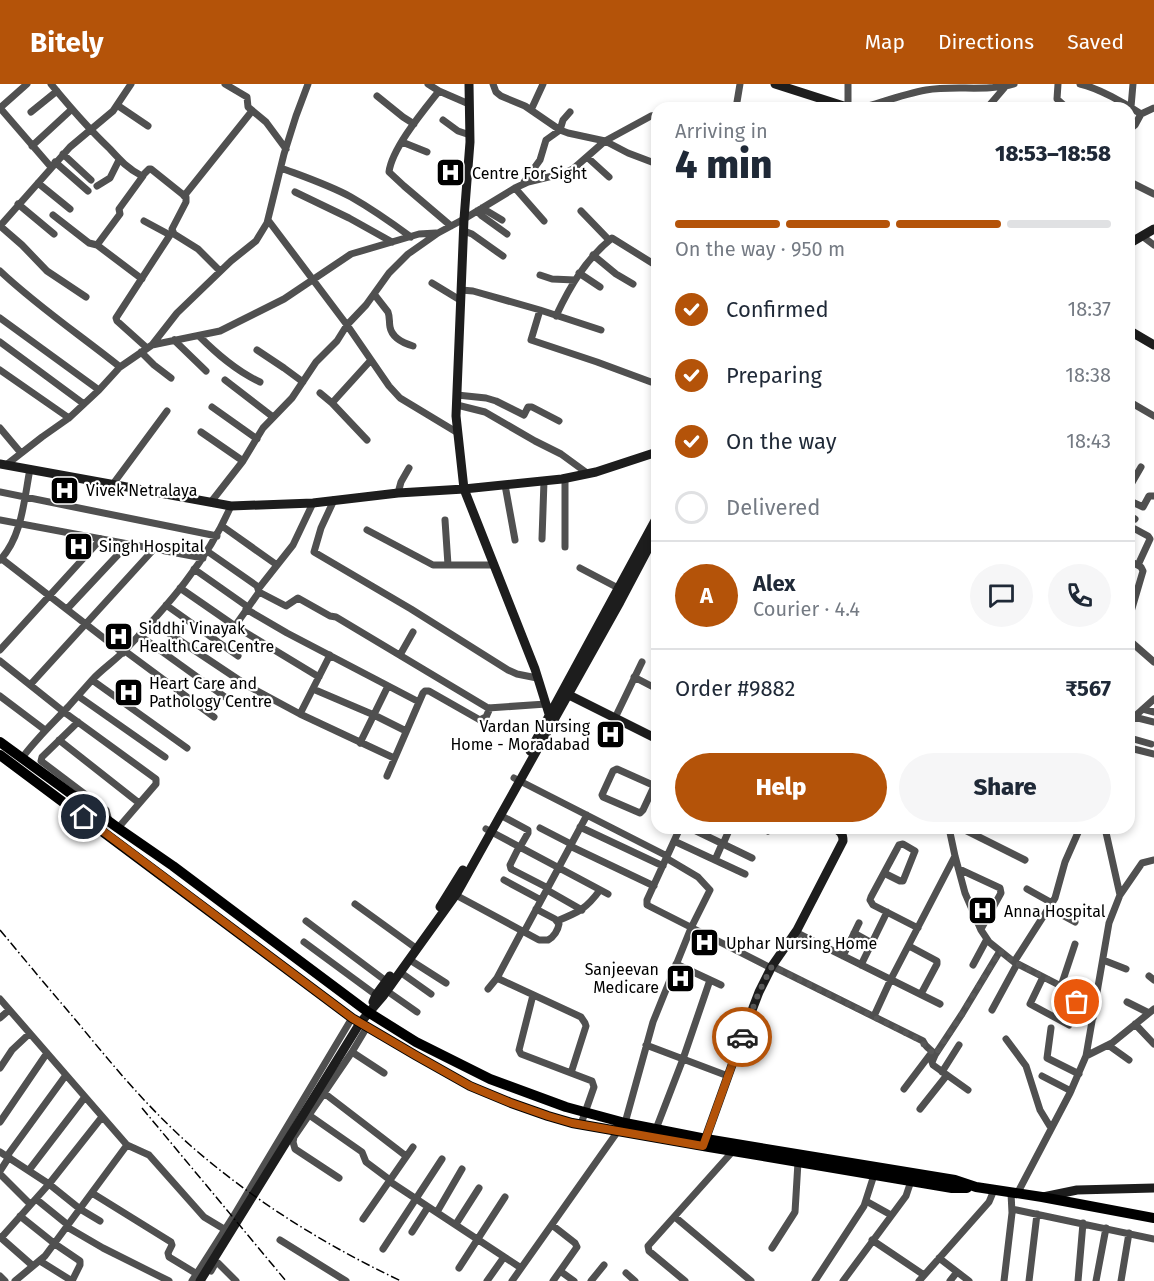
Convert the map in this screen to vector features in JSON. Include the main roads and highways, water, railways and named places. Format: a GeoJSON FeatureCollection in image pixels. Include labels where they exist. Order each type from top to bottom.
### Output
{"type":"FeatureCollection","features":[{"type":"Feature","properties":{"kind":"main road"},"geometry":{"type":"LineString","coordinates":[[469,84],[470,135],[460,300],[457,400],[464,489],[551,718]]}},
{"type":"Feature","properties":{"kind":"main road"},"geometry":{"type":"LineString","coordinates":[[776,84],[833,102]]}},
{"type":"Feature","properties":{"kind":"main road"},"geometry":{"type":"LineString","coordinates":[[1136,240],[1154,229]]}},
{"type":"Feature","properties":{"kind":"main road"},"geometry":{"type":"LineString","coordinates":[[1135,334],[1154,345]]}},
{"type":"Feature","properties":{"kind":"main road"},"geometry":{"type":"LineString","coordinates":[[3,465],[231,506],[313,503],[398,493],[544,481],[587,474],[651,454]]}},
{"type":"Feature","properties":{"kind":"main road"},"geometry":{"type":"LineString","coordinates":[[622,590],[651,529]]}},
{"type":"Feature","properties":{"kind":"main road"},"geometry":{"type":"LineString","coordinates":[[370,1010],[376,995],[410,960],[423,936],[453,893],[651,542]]}},
{"type":"Feature","properties":{"kind":"main road"},"geometry":{"type":"LineString","coordinates":[[565,693],[651,736]]}},
{"type":"Feature","properties":{"kind":"main road"},"geometry":{"type":"LineString","coordinates":[[0,742],[109,821],[165,870],[360,1014],[401,1041],[486,1083],[621,1127],[705,1143],[955,1180],[976,1187],[1154,1218]]}},
{"type":"Feature","properties":{"kind":"main road"},"geometry":{"type":"LineString","coordinates":[[0,755],[360,1023],[470,1086],[548,1116],[577,1123],[656,1129],[733,1151],[952,1188],[976,1187]]}},
{"type":"Feature","properties":{"kind":"main road"},"geometry":{"type":"LineString","coordinates":[[488,830],[500,815],[517,780]]}},
{"type":"Feature","properties":{"kind":"main road"},"geometry":{"type":"LineString","coordinates":[[705,1143],[759,992],[795,932],[843,841],[841,834]]}},
{"type":"Feature","properties":{"kind":"main road"},"geometry":{"type":"LineString","coordinates":[[125,848],[135,845],[173,866],[416,1042],[490,1079],[570,1112],[577,1123]]}},
{"type":"Feature","properties":{"kind":"main road"},"geometry":{"type":"LineString","coordinates":[[198,1277],[360,1023],[412,946],[423,936]]}},
{"type":"Feature","properties":{"kind":"main road"},"geometry":{"type":"LineString","coordinates":[[1042,1197],[1073,1190],[1154,1188]]}},
{"type":"Feature","properties":{"kind":"railway"},"geometry":{"type":"LineString","coordinates":[[0,930],[130,1084],[191,1146],[240,1185],[291,1221],[401,1281]]}},
{"type":"Feature","properties":{"kind":"railway"},"geometry":{"type":"LineString","coordinates":[[142,1108],[286,1281]]}},
{"type":"Feature","properties":{"kind":"place","name":"Centre For Sight"},"geometry":{"type":"Point","coordinates":[451,173]}},
{"type":"Feature","properties":{"kind":"place","name":"Vivek Netralaya"},"geometry":{"type":"Point","coordinates":[65,490]}},
{"type":"Feature","properties":{"kind":"place","name":"Singh Hospital"},"geometry":{"type":"Point","coordinates":[78,546]}},
{"type":"Feature","properties":{"kind":"place","name":"Siddhi Vinayak Health Care Centre"},"geometry":{"type":"Point","coordinates":[118,637]}},
{"type":"Feature","properties":{"kind":"place","name":"Heart Care and Pathology Centre"},"geometry":{"type":"Point","coordinates":[128,692]}},
{"type":"Feature","properties":{"kind":"place","name":"Vardan Nursing Home - Moradabad"},"geometry":{"type":"Point","coordinates":[611,735]}},
{"type":"Feature","properties":{"kind":"place","name":"Anna Hospital"},"geometry":{"type":"Point","coordinates":[983,911]}},
{"type":"Feature","properties":{"kind":"place","name":"Uphar Nursing Home"},"geometry":{"type":"Point","coordinates":[705,943]}},
{"type":"Feature","properties":{"kind":"place","name":"Sanjeevan Medicare"},"geometry":{"type":"Point","coordinates":[680,978]}}]}
